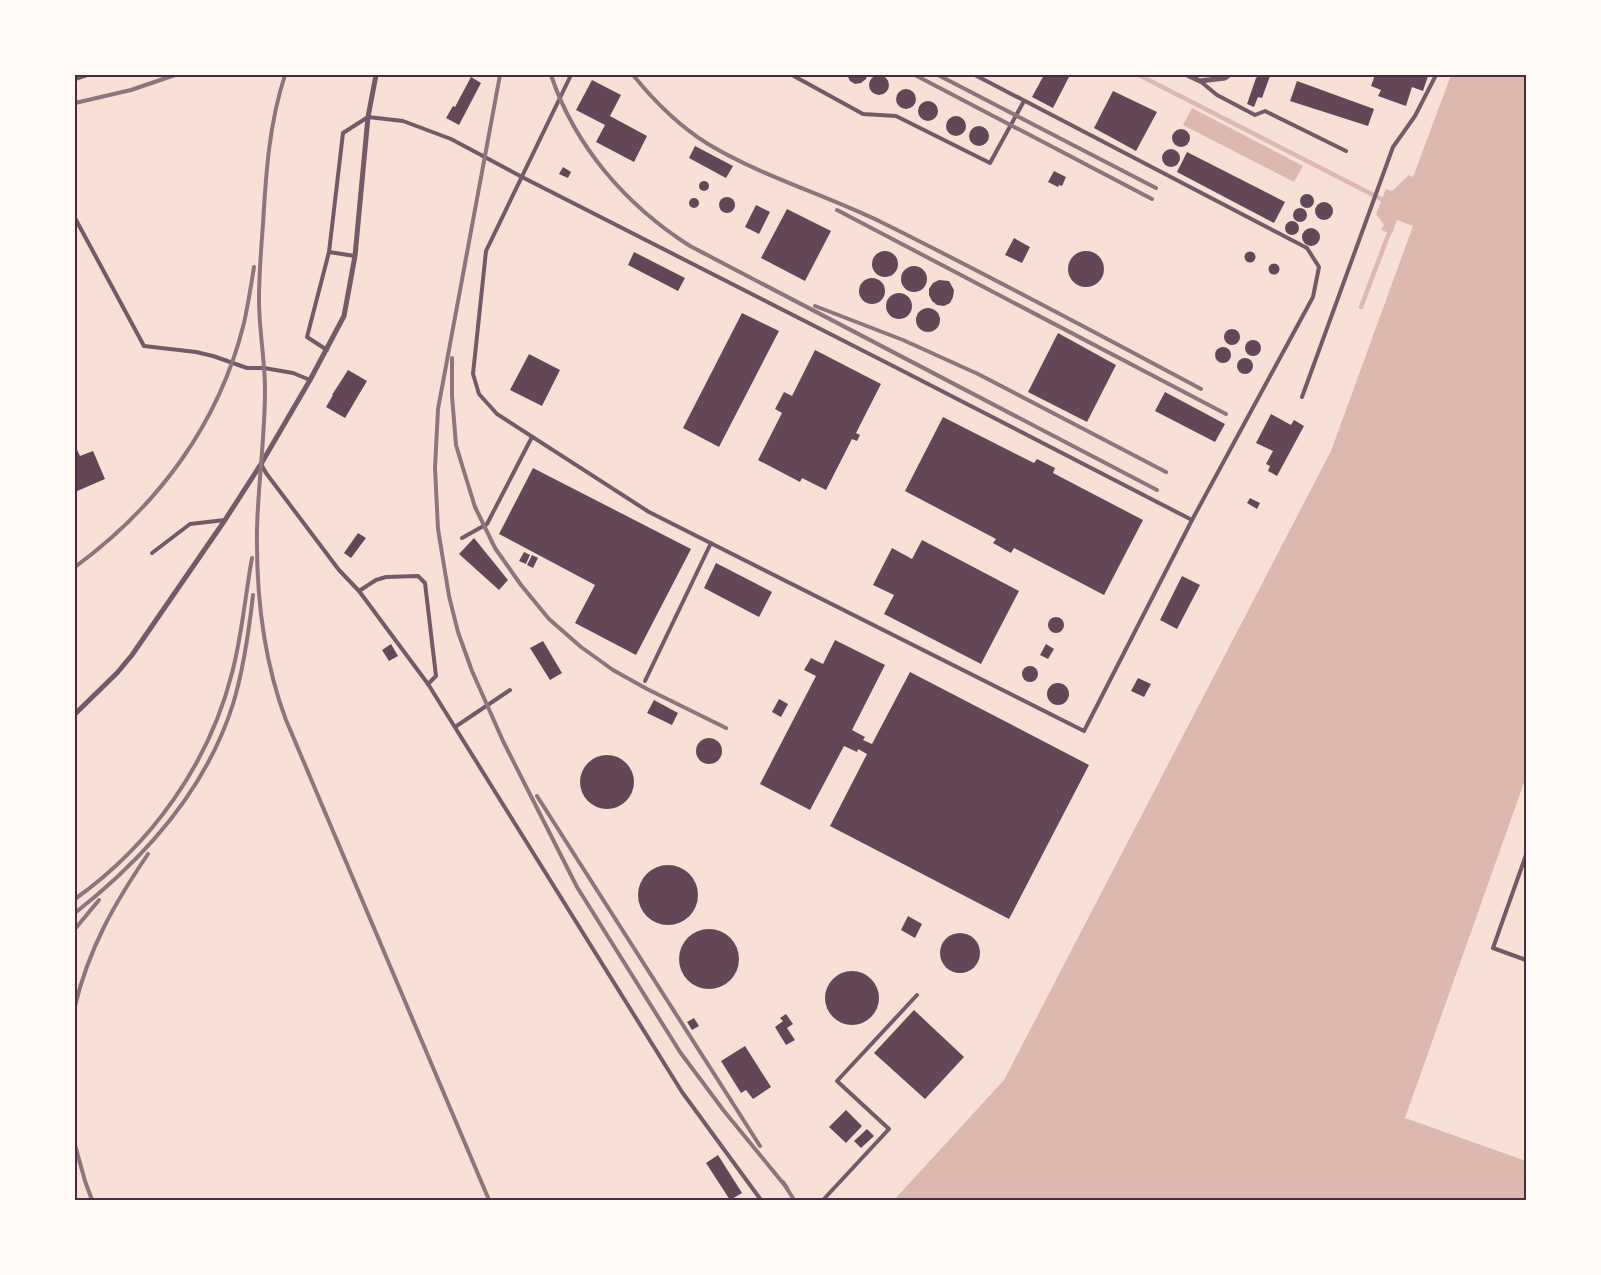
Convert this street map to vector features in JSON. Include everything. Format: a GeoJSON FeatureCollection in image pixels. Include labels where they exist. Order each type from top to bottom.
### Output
{"type":"FeatureCollection","features":[{"type":"Feature","properties":{"kind":"street"},"geometry":{"type":"LineString","coordinates":[[75,714],[117,673],[132,655],[225,520],[261,464],[310,380],[344,316],[355,256],[368,117],[376,75]]}},
{"type":"Feature","properties":{"kind":"street"},"geometry":{"type":"LineString","coordinates":[[1187,75],[1200,82],[1225,78],[1229,75]]}},
{"type":"Feature","properties":{"kind":"lane"},"geometry":{"type":"LineString","coordinates":[[75,79],[87,75]]}},
{"type":"Feature","properties":{"kind":"lane"},"geometry":{"type":"LineString","coordinates":[[571,75],[486,251],[473,374],[480,394],[497,414],[648,512],[1084,731],[1192,520],[1313,297],[1319,267],[1307,248],[975,75]]}},
{"type":"Feature","properties":{"kind":"lane"},"geometry":{"type":"LineString","coordinates":[[792,75],[864,114],[896,116],[990,164],[1024,101]]}},
{"type":"Feature","properties":{"kind":"lane"},"geometry":{"type":"LineString","coordinates":[[1302,397],[1393,147],[1415,116],[1435,76]]}},
{"type":"Feature","properties":{"kind":"lane"},"geometry":{"type":"LineString","coordinates":[[1200,82],[1217,95],[1255,115],[1265,111],[1346,151]]}},
{"type":"Feature","properties":{"kind":"lane"},"geometry":{"type":"LineString","coordinates":[[327,350],[307,337],[329,252],[343,133],[368,117],[403,121],[452,139],[522,177],[1192,520]]}},
{"type":"Feature","properties":{"kind":"lane"},"geometry":{"type":"LineString","coordinates":[[75,218],[144,346],[196,352],[247,368],[264,368],[293,373],[310,380]]}},
{"type":"Feature","properties":{"kind":"lane"},"geometry":{"type":"LineString","coordinates":[[329,252],[355,256]]}},
{"type":"Feature","properties":{"kind":"lane"},"geometry":{"type":"LineString","coordinates":[[462,538],[487,524],[532,437]]}},
{"type":"Feature","properties":{"kind":"lane"},"geometry":{"type":"LineString","coordinates":[[261,464],[310,533],[358,591],[428,684],[682,1092],[761,1200]]}},
{"type":"Feature","properties":{"kind":"lane"},"geometry":{"type":"LineString","coordinates":[[152,553],[190,524],[225,520]]}},
{"type":"Feature","properties":{"kind":"lane"},"geometry":{"type":"LineString","coordinates":[[645,681],[712,543]]}},
{"type":"Feature","properties":{"kind":"lane"},"geometry":{"type":"LineString","coordinates":[[358,591],[376,580],[386,577],[418,576],[425,583],[436,676],[428,684]]}},
{"type":"Feature","properties":{"kind":"lane"},"geometry":{"type":"LineString","coordinates":[[455,727],[510,690]]}},
{"type":"Feature","properties":{"kind":"lane"},"geometry":{"type":"LineString","coordinates":[[1526,855],[1493,948],[1526,960]]}},
{"type":"Feature","properties":{"kind":"lane"},"geometry":{"type":"LineString","coordinates":[[823,1200],[889,1129],[838,1081],[917,995]]}},
{"type":"Feature","properties":{"kind":"shaded area"},"geometry":{"type":"Polygon","coordinates":[[[1451,75],[1526,75],[1526,777],[1405,1118],[1526,1161],[1526,1200],[894,1200],[1004,1080],[1331,451],[1413,226],[1397,220],[1392,234],[1381,230],[1384,225],[1376,214],[1386,189],[1392,191],[1409,175],[1413,177],[1451,75]]]}},
{"type":"Feature","properties":{"kind":"shaded area"},"geometry":{"type":"Polygon","coordinates":[[[1192,108],[1303,166],[1294,182],[1183,125],[1192,108]]]}},
{"type":"Feature","properties":{"kind":"building"},"geometry":{"type":"Polygon","coordinates":[[[847,75],[867,75],[866,79],[861,83],[855,84],[850,81],[847,75]]]}},
{"type":"Feature","properties":{"kind":"building"},"geometry":{"type":"Polygon","coordinates":[[[879,75],[886,78],[889,85],[886,92],[879,95],[872,92],[869,85],[872,78],[879,75]]]}},
{"type":"Feature","properties":{"kind":"building"},"geometry":{"type":"Polygon","coordinates":[[[1044,75],[1070,75],[1053,108],[1032,97],[1044,75]]]}},
{"type":"Feature","properties":{"kind":"building"},"geometry":{"type":"Polygon","coordinates":[[[1259,75],[1270,76],[1262,98],[1258,97],[1254,107],[1247,104],[1256,78],[1259,75]]]}},
{"type":"Feature","properties":{"kind":"building"},"geometry":{"type":"Polygon","coordinates":[[[1375,75],[1428,76],[1423,91],[1412,87],[1406,106],[1378,96],[1381,90],[1371,86],[1375,75]]]}},
{"type":"Feature","properties":{"kind":"building"},"geometry":{"type":"Polygon","coordinates":[[[471,77],[481,83],[459,125],[446,118],[453,106],[455,107],[471,77]]]}},
{"type":"Feature","properties":{"kind":"building"},"geometry":{"type":"Polygon","coordinates":[[[592,80],[621,95],[610,116],[647,136],[634,162],[596,142],[605,125],[576,110],[592,80]]]}},
{"type":"Feature","properties":{"kind":"building"},"geometry":{"type":"Polygon","coordinates":[[[1297,81],[1374,109],[1368,126],[1290,101],[1297,81]]]}},
{"type":"Feature","properties":{"kind":"building"},"geometry":{"type":"Polygon","coordinates":[[[906,89],[913,92],[916,99],[913,106],[906,109],[899,106],[896,99],[899,92],[906,89]]]}},
{"type":"Feature","properties":{"kind":"building"},"geometry":{"type":"Polygon","coordinates":[[[1113,91],[1157,112],[1136,151],[1094,128],[1113,91]]]}},
{"type":"Feature","properties":{"kind":"building"},"geometry":{"type":"Polygon","coordinates":[[[928,101],[935,104],[938,111],[935,118],[928,121],[921,118],[918,111],[921,104],[928,101]]]}},
{"type":"Feature","properties":{"kind":"building"},"geometry":{"type":"Polygon","coordinates":[[[956,116],[963,119],[966,126],[963,133],[956,136],[949,133],[946,126],[949,119],[956,116]]]}},
{"type":"Feature","properties":{"kind":"building"},"geometry":{"type":"Polygon","coordinates":[[[975,126],[983,126],[989,132],[989,140],[983,146],[975,146],[969,140],[969,132],[975,126]]]}},
{"type":"Feature","properties":{"kind":"building"},"geometry":{"type":"Polygon","coordinates":[[[1181,129],[1187,132],[1190,138],[1187,144],[1181,147],[1175,144],[1172,138],[1175,132],[1181,129]]]}},
{"type":"Feature","properties":{"kind":"building"},"geometry":{"type":"Polygon","coordinates":[[[695,146],[733,166],[726,178],[689,158],[695,146]]]}},
{"type":"Feature","properties":{"kind":"building"},"geometry":{"type":"Polygon","coordinates":[[[1171,149],[1177,152],[1180,158],[1177,164],[1171,167],[1165,164],[1162,158],[1165,152],[1171,149]]]}},
{"type":"Feature","properties":{"kind":"building"},"geometry":{"type":"Polygon","coordinates":[[[1187,152],[1285,202],[1274,223],[1177,172],[1187,152]]]}},
{"type":"Feature","properties":{"kind":"building"},"geometry":{"type":"Polygon","coordinates":[[[563,167],[571,172],[568,178],[559,174],[563,167]]]}},
{"type":"Feature","properties":{"kind":"building"},"geometry":{"type":"Polygon","coordinates":[[[1054,171],[1066,177],[1062,186],[1059,185],[1058,187],[1048,182],[1054,171]]]}},
{"type":"Feature","properties":{"kind":"building"},"geometry":{"type":"Polygon","coordinates":[[[704,181],[709,186],[704,191],[699,186],[704,181]]]}},
{"type":"Feature","properties":{"kind":"building"},"geometry":{"type":"Polygon","coordinates":[[[1307,194],[1312,196],[1314,201],[1312,206],[1307,208],[1302,206],[1300,201],[1302,196],[1307,194]]]}},
{"type":"Feature","properties":{"kind":"building"},"geometry":{"type":"Polygon","coordinates":[[[724,197],[730,197],[735,202],[733,211],[724,213],[719,208],[719,202],[724,197]]]}},
{"type":"Feature","properties":{"kind":"building"},"geometry":{"type":"Polygon","coordinates":[[[692,198],[696,198],[699,203],[698,207],[692,208],[689,205],[689,201],[692,198]]]}},
{"type":"Feature","properties":{"kind":"building"},"geometry":{"type":"Polygon","coordinates":[[[1324,202],[1330,205],[1333,211],[1330,217],[1324,220],[1318,217],[1315,211],[1318,205],[1324,202]]]}},
{"type":"Feature","properties":{"kind":"building"},"geometry":{"type":"Polygon","coordinates":[[[756,205],[770,212],[759,234],[745,227],[756,205]]]}},
{"type":"Feature","properties":{"kind":"building"},"geometry":{"type":"Polygon","coordinates":[[[1300,208],[1305,210],[1307,215],[1305,220],[1300,222],[1295,220],[1293,215],[1295,210],[1300,208]]]}},
{"type":"Feature","properties":{"kind":"building"},"geometry":{"type":"Polygon","coordinates":[[[787,209],[831,231],[805,281],[761,258],[787,209]]]}},
{"type":"Feature","properties":{"kind":"building"},"geometry":{"type":"Polygon","coordinates":[[[1292,221],[1297,223],[1299,228],[1297,233],[1292,235],[1287,233],[1285,228],[1287,223],[1292,221]]]}},
{"type":"Feature","properties":{"kind":"building"},"geometry":{"type":"Polygon","coordinates":[[[1311,228],[1317,231],[1320,237],[1317,243],[1311,246],[1305,243],[1302,237],[1305,231],[1311,228]]]}},
{"type":"Feature","properties":{"kind":"building"},"geometry":{"type":"Polygon","coordinates":[[[1014,238],[1030,247],[1022,263],[1005,255],[1014,238]]]}},
{"type":"Feature","properties":{"kind":"building"},"geometry":{"type":"Polygon","coordinates":[[[885,251],[894,255],[898,264],[894,273],[885,277],[876,273],[872,264],[876,255],[885,251]]]}},
{"type":"Feature","properties":{"kind":"building"},"geometry":{"type":"Polygon","coordinates":[[[1086,251],[1093,252],[1099,256],[1103,262],[1103,276],[1099,282],[1093,286],[1086,287],[1079,286],[1073,282],[1069,276],[1068,269],[1069,262],[1073,256],[1079,252],[1086,251]]]}},
{"type":"Feature","properties":{"kind":"building"},"geometry":{"type":"Polygon","coordinates":[[[1250,251],[1256,257],[1250,263],[1244,257],[1250,251]]]}},
{"type":"Feature","properties":{"kind":"building"},"geometry":{"type":"Polygon","coordinates":[[[634,252],[685,278],[678,291],[628,265],[634,252]]]}},
{"type":"Feature","properties":{"kind":"building"},"geometry":{"type":"Polygon","coordinates":[[[1274,263],[1280,269],[1274,275],[1268,269],[1274,263]]]}},
{"type":"Feature","properties":{"kind":"building"},"geometry":{"type":"Polygon","coordinates":[[[914,266],[923,270],[927,279],[923,288],[914,292],[905,288],[901,279],[905,270],[914,266]]]}},
{"type":"Feature","properties":{"kind":"building"},"geometry":{"type":"Polygon","coordinates":[[[872,278],[881,282],[885,291],[881,300],[872,304],[863,300],[859,291],[863,282],[872,278]]]}},
{"type":"Feature","properties":{"kind":"building"},"geometry":{"type":"Polygon","coordinates":[[[939,280],[949,281],[954,290],[950,303],[944,306],[937,305],[929,295],[929,289],[933,283],[939,280]]]}},
{"type":"Feature","properties":{"kind":"building"},"geometry":{"type":"Polygon","coordinates":[[[899,293],[908,297],[912,306],[908,315],[899,319],[890,315],[886,306],[890,297],[899,293]]]}},
{"type":"Feature","properties":{"kind":"building"},"geometry":{"type":"Polygon","coordinates":[[[928,308],[937,311],[940,320],[937,329],[928,332],[919,329],[916,320],[919,311],[928,308]]]}},
{"type":"Feature","properties":{"kind":"building"},"geometry":{"type":"Polygon","coordinates":[[[742,313],[779,331],[719,447],[683,428],[742,313]]]}},
{"type":"Feature","properties":{"kind":"building"},"geometry":{"type":"Polygon","coordinates":[[[1229,329],[1235,329],[1240,334],[1238,343],[1229,345],[1224,340],[1224,334],[1229,329]]]}},
{"type":"Feature","properties":{"kind":"building"},"geometry":{"type":"Polygon","coordinates":[[[1058,333],[1116,365],[1087,422],[1028,392],[1058,333]]]}},
{"type":"Feature","properties":{"kind":"building"},"geometry":{"type":"Polygon","coordinates":[[[1250,340],[1256,340],[1261,345],[1259,354],[1250,356],[1245,351],[1245,345],[1250,340]]]}},
{"type":"Feature","properties":{"kind":"building"},"geometry":{"type":"Polygon","coordinates":[[[1220,347],[1226,347],[1231,352],[1229,361],[1220,363],[1215,358],[1215,352],[1220,347]]]}},
{"type":"Feature","properties":{"kind":"building"},"geometry":{"type":"Polygon","coordinates":[[[815,350],[881,384],[856,433],[860,435],[857,441],[852,439],[826,490],[802,478],[800,482],[758,460],[782,413],[775,409],[784,392],[792,396],[815,350]]]}},
{"type":"Feature","properties":{"kind":"building"},"geometry":{"type":"Polygon","coordinates":[[[529,354],[560,370],[542,406],[510,390],[529,354]]]}},
{"type":"Feature","properties":{"kind":"building"},"geometry":{"type":"Polygon","coordinates":[[[1242,358],[1248,358],[1253,363],[1251,372],[1242,374],[1237,369],[1237,363],[1242,358]]]}},
{"type":"Feature","properties":{"kind":"building"},"geometry":{"type":"Polygon","coordinates":[[[348,370],[367,381],[345,418],[326,407],[348,370]]]}},
{"type":"Feature","properties":{"kind":"building"},"geometry":{"type":"Polygon","coordinates":[[[1165,392],[1225,424],[1215,442],[1155,411],[1165,392]]]}},
{"type":"Feature","properties":{"kind":"building"},"geometry":{"type":"Polygon","coordinates":[[[1271,414],[1291,425],[1294,420],[1304,426],[1277,476],[1268,471],[1270,466],[1266,464],[1273,451],[1256,443],[1271,414]]]}},
{"type":"Feature","properties":{"kind":"building"},"geometry":{"type":"Polygon","coordinates":[[[943,417],[1034,463],[1037,459],[1055,468],[1053,473],[1143,520],[1104,595],[1014,548],[1011,553],[993,543],[996,539],[905,491],[943,417]]]}},
{"type":"Feature","properties":{"kind":"building"},"geometry":{"type":"Polygon","coordinates":[[[75,445],[80,456],[93,451],[105,479],[75,492],[75,445]]]}},
{"type":"Feature","properties":{"kind":"building"},"geometry":{"type":"Polygon","coordinates":[[[533,468],[691,549],[636,655],[575,623],[595,585],[499,534],[533,468]]]}},
{"type":"Feature","properties":{"kind":"building"},"geometry":{"type":"Polygon","coordinates":[[[1250,498],[1260,503],[1257,509],[1247,503],[1250,498]]]}},
{"type":"Feature","properties":{"kind":"building"},"geometry":{"type":"Polygon","coordinates":[[[358,533],[366,538],[351,558],[344,553],[358,533]]]}},
{"type":"Feature","properties":{"kind":"building"},"geometry":{"type":"Polygon","coordinates":[[[474,538],[508,580],[499,590],[459,554],[474,538]]]}},
{"type":"Feature","properties":{"kind":"building"},"geometry":{"type":"Polygon","coordinates":[[[922,540],[1019,591],[981,664],[884,614],[894,595],[873,585],[892,548],[912,559],[922,540]]]}},
{"type":"Feature","properties":{"kind":"building"},"geometry":{"type":"Polygon","coordinates":[[[524,552],[530,555],[526,564],[519,561],[524,552]]]}},
{"type":"Feature","properties":{"kind":"building"},"geometry":{"type":"Polygon","coordinates":[[[532,555],[538,558],[533,568],[527,565],[532,555]]]}},
{"type":"Feature","properties":{"kind":"building"},"geometry":{"type":"Polygon","coordinates":[[[716,563],[772,592],[759,617],[704,588],[716,563]]]}},
{"type":"Feature","properties":{"kind":"building"},"geometry":{"type":"Polygon","coordinates":[[[1182,576],[1200,585],[1177,629],[1160,620],[1182,576]]]}},
{"type":"Feature","properties":{"kind":"building"},"geometry":{"type":"Polygon","coordinates":[[[1056,617],[1062,619],[1064,625],[1062,631],[1056,633],[1050,631],[1048,625],[1050,619],[1056,617]]]}},
{"type":"Feature","properties":{"kind":"building"},"geometry":{"type":"Polygon","coordinates":[[[835,640],[885,665],[852,730],[865,737],[863,740],[872,744],[910,672],[1089,765],[1009,919],[830,826],[867,754],[858,749],[857,752],[844,746],[810,810],[760,784],[816,676],[804,670],[811,658],[823,664],[835,640]]]}},
{"type":"Feature","properties":{"kind":"building"},"geometry":{"type":"Polygon","coordinates":[[[543,641],[562,673],[550,680],[530,648],[543,641]]]}},
{"type":"Feature","properties":{"kind":"building"},"geometry":{"type":"Polygon","coordinates":[[[391,644],[398,656],[389,661],[382,650],[391,644]]]}},
{"type":"Feature","properties":{"kind":"building"},"geometry":{"type":"Polygon","coordinates":[[[1046,644],[1054,649],[1048,659],[1040,655],[1046,644]]]}},
{"type":"Feature","properties":{"kind":"building"},"geometry":{"type":"Polygon","coordinates":[[[1030,666],[1038,674],[1030,682],[1022,674],[1030,666]]]}},
{"type":"Feature","properties":{"kind":"building"},"geometry":{"type":"Polygon","coordinates":[[[1138,678],[1151,684],[1144,697],[1131,691],[1138,678]]]}},
{"type":"Feature","properties":{"kind":"building"},"geometry":{"type":"Polygon","coordinates":[[[1058,683],[1066,686],[1069,694],[1066,702],[1058,705],[1050,702],[1047,694],[1050,686],[1058,683]]]}},
{"type":"Feature","properties":{"kind":"building"},"geometry":{"type":"Polygon","coordinates":[[[779,699],[788,704],[781,717],[772,712],[779,699]]]}},
{"type":"Feature","properties":{"kind":"building"},"geometry":{"type":"Polygon","coordinates":[[[654,700],[678,713],[672,725],[647,713],[654,700]]]}},
{"type":"Feature","properties":{"kind":"building"},"geometry":{"type":"Polygon","coordinates":[[[709,738],[718,742],[722,751],[718,760],[709,764],[700,760],[696,751],[700,742],[709,738]]]}},
{"type":"Feature","properties":{"kind":"building"},"geometry":{"type":"Polygon","coordinates":[[[607,755],[617,757],[626,763],[632,772],[634,782],[632,792],[626,801],[617,807],[607,809],[597,807],[588,801],[582,792],[580,782],[582,772],[588,763],[597,757],[607,755]]]}},
{"type":"Feature","properties":{"kind":"building"},"geometry":{"type":"Polygon","coordinates":[[[662,865],[674,865],[685,870],[693,878],[698,889],[696,907],[685,920],[674,925],[662,925],[651,920],[643,912],[638,901],[638,889],[643,878],[651,870],[662,865]]]}},
{"type":"Feature","properties":{"kind":"building"},"geometry":{"type":"Polygon","coordinates":[[[908,916],[922,924],[915,938],[901,930],[908,916]]]}},
{"type":"Feature","properties":{"kind":"building"},"geometry":{"type":"Polygon","coordinates":[[[709,929],[726,934],[734,942],[739,959],[734,976],[726,984],[709,989],[692,984],[684,976],[679,959],[684,942],[692,934],[709,929]]]}},
{"type":"Feature","properties":{"kind":"building"},"geometry":{"type":"Polygon","coordinates":[[[964,933],[971,936],[977,942],[980,953],[979,961],[971,970],[964,973],[956,973],[949,970],[941,961],[940,949],[943,942],[952,934],[964,933]]]}},
{"type":"Feature","properties":{"kind":"building"},"geometry":{"type":"Polygon","coordinates":[[[852,971],[871,979],[879,998],[871,1017],[852,1025],[833,1017],[825,998],[833,979],[852,971]]]}},
{"type":"Feature","properties":{"kind":"building"},"geometry":{"type":"Polygon","coordinates":[[[914,1010],[964,1057],[925,1099],[874,1053],[914,1010]]]}},
{"type":"Feature","properties":{"kind":"building"},"geometry":{"type":"Polygon","coordinates":[[[786,1014],[793,1024],[787,1028],[795,1040],[786,1045],[775,1027],[783,1021],[780,1018],[786,1014]]]}},
{"type":"Feature","properties":{"kind":"building"},"geometry":{"type":"Polygon","coordinates":[[[694,1018],[699,1026],[692,1030],[687,1022],[694,1018]]]}},
{"type":"Feature","properties":{"kind":"building"},"geometry":{"type":"Polygon","coordinates":[[[745,1046],[771,1087],[753,1099],[746,1090],[741,1093],[721,1061],[745,1046]]]}},
{"type":"Feature","properties":{"kind":"building"},"geometry":{"type":"Polygon","coordinates":[[[846,1110],[862,1126],[846,1143],[829,1127],[846,1110]]]}},
{"type":"Feature","properties":{"kind":"building"},"geometry":{"type":"Polygon","coordinates":[[[867,1129],[874,1136],[861,1148],[854,1141],[867,1129]]]}},
{"type":"Feature","properties":{"kind":"building"},"geometry":{"type":"Polygon","coordinates":[[[718,1155],[742,1193],[730,1200],[706,1163],[718,1155]]]}},
{"type":"Feature","properties":{"kind":"waterway"},"geometry":{"type":"LineString","coordinates":[[1139,75],[1387,202]]}},
{"type":"Feature","properties":{"kind":"waterway"},"geometry":{"type":"LineString","coordinates":[[1361,307],[1389,233]]}},
{"type":"Feature","properties":{"kind":"railway"},"geometry":{"type":"LineString","coordinates":[[75,103],[131,90],[175,75]]}},
{"type":"Feature","properties":{"kind":"railway"},"geometry":{"type":"LineString","coordinates":[[285,75],[275,112],[269,149],[259,281],[259,311],[265,390],[257,555],[260,603],[266,650],[286,720],[489,1200]]}},
{"type":"Feature","properties":{"kind":"railway"},"geometry":{"type":"LineString","coordinates":[[500,75],[438,409],[435,468],[438,529],[449,596],[458,632],[472,671],[503,741],[577,887],[680,1052],[724,1111],[787,1188]]}},
{"type":"Feature","properties":{"kind":"railway"},"geometry":{"type":"LineString","coordinates":[[551,75],[561,101],[574,126],[606,172],[645,213],[690,246],[1157,490]]}},
{"type":"Feature","properties":{"kind":"railway"},"geometry":{"type":"LineString","coordinates":[[633,75],[658,104],[677,121],[697,137],[729,156],[883,223],[1201,389]]}},
{"type":"Feature","properties":{"kind":"railway"},"geometry":{"type":"LineString","coordinates":[[915,75],[1152,199]]}},
{"type":"Feature","properties":{"kind":"railway"},"geometry":{"type":"LineString","coordinates":[[938,75],[1156,188]]}},
{"type":"Feature","properties":{"kind":"railway"},"geometry":{"type":"LineString","coordinates":[[837,210],[1226,414]]}},
{"type":"Feature","properties":{"kind":"railway"},"geometry":{"type":"LineString","coordinates":[[75,567],[105,543],[158,490],[181,460],[201,429],[219,395],[233,360],[244,323],[254,267]]}},
{"type":"Feature","properties":{"kind":"railway"},"geometry":{"type":"LineString","coordinates":[[815,306],[903,340],[978,374],[1166,472]]}},
{"type":"Feature","properties":{"kind":"railway"},"geometry":{"type":"LineString","coordinates":[[452,358],[452,396],[456,445],[462,465],[475,507],[495,548],[521,585],[549,619],[581,647],[613,670],[726,728]]}},
{"type":"Feature","properties":{"kind":"railway"},"geometry":{"type":"LineString","coordinates":[[75,899],[103,878],[152,828],[192,770],[222,707],[232,673],[252,558]]}},
{"type":"Feature","properties":{"kind":"railway"},"geometry":{"type":"LineString","coordinates":[[75,913],[101,892],[149,845],[190,793],[207,765],[221,735],[237,690],[246,649],[253,595]]}},
{"type":"Feature","properties":{"kind":"railway"},"geometry":{"type":"LineString","coordinates":[[537,796],[760,1146]]}},
{"type":"Feature","properties":{"kind":"railway"},"geometry":{"type":"LineString","coordinates":[[75,1006],[88,965],[104,927],[148,854]]}},
{"type":"Feature","properties":{"kind":"railway"},"geometry":{"type":"LineString","coordinates":[[75,929],[99,900]]}},
{"type":"Feature","properties":{"kind":"railway"},"geometry":{"type":"LineString","coordinates":[[75,1145],[92,1200]]}},
{"type":"Feature","properties":{"kind":"railway"},"geometry":{"type":"LineString","coordinates":[[783,1182],[794,1200]]}}]}
